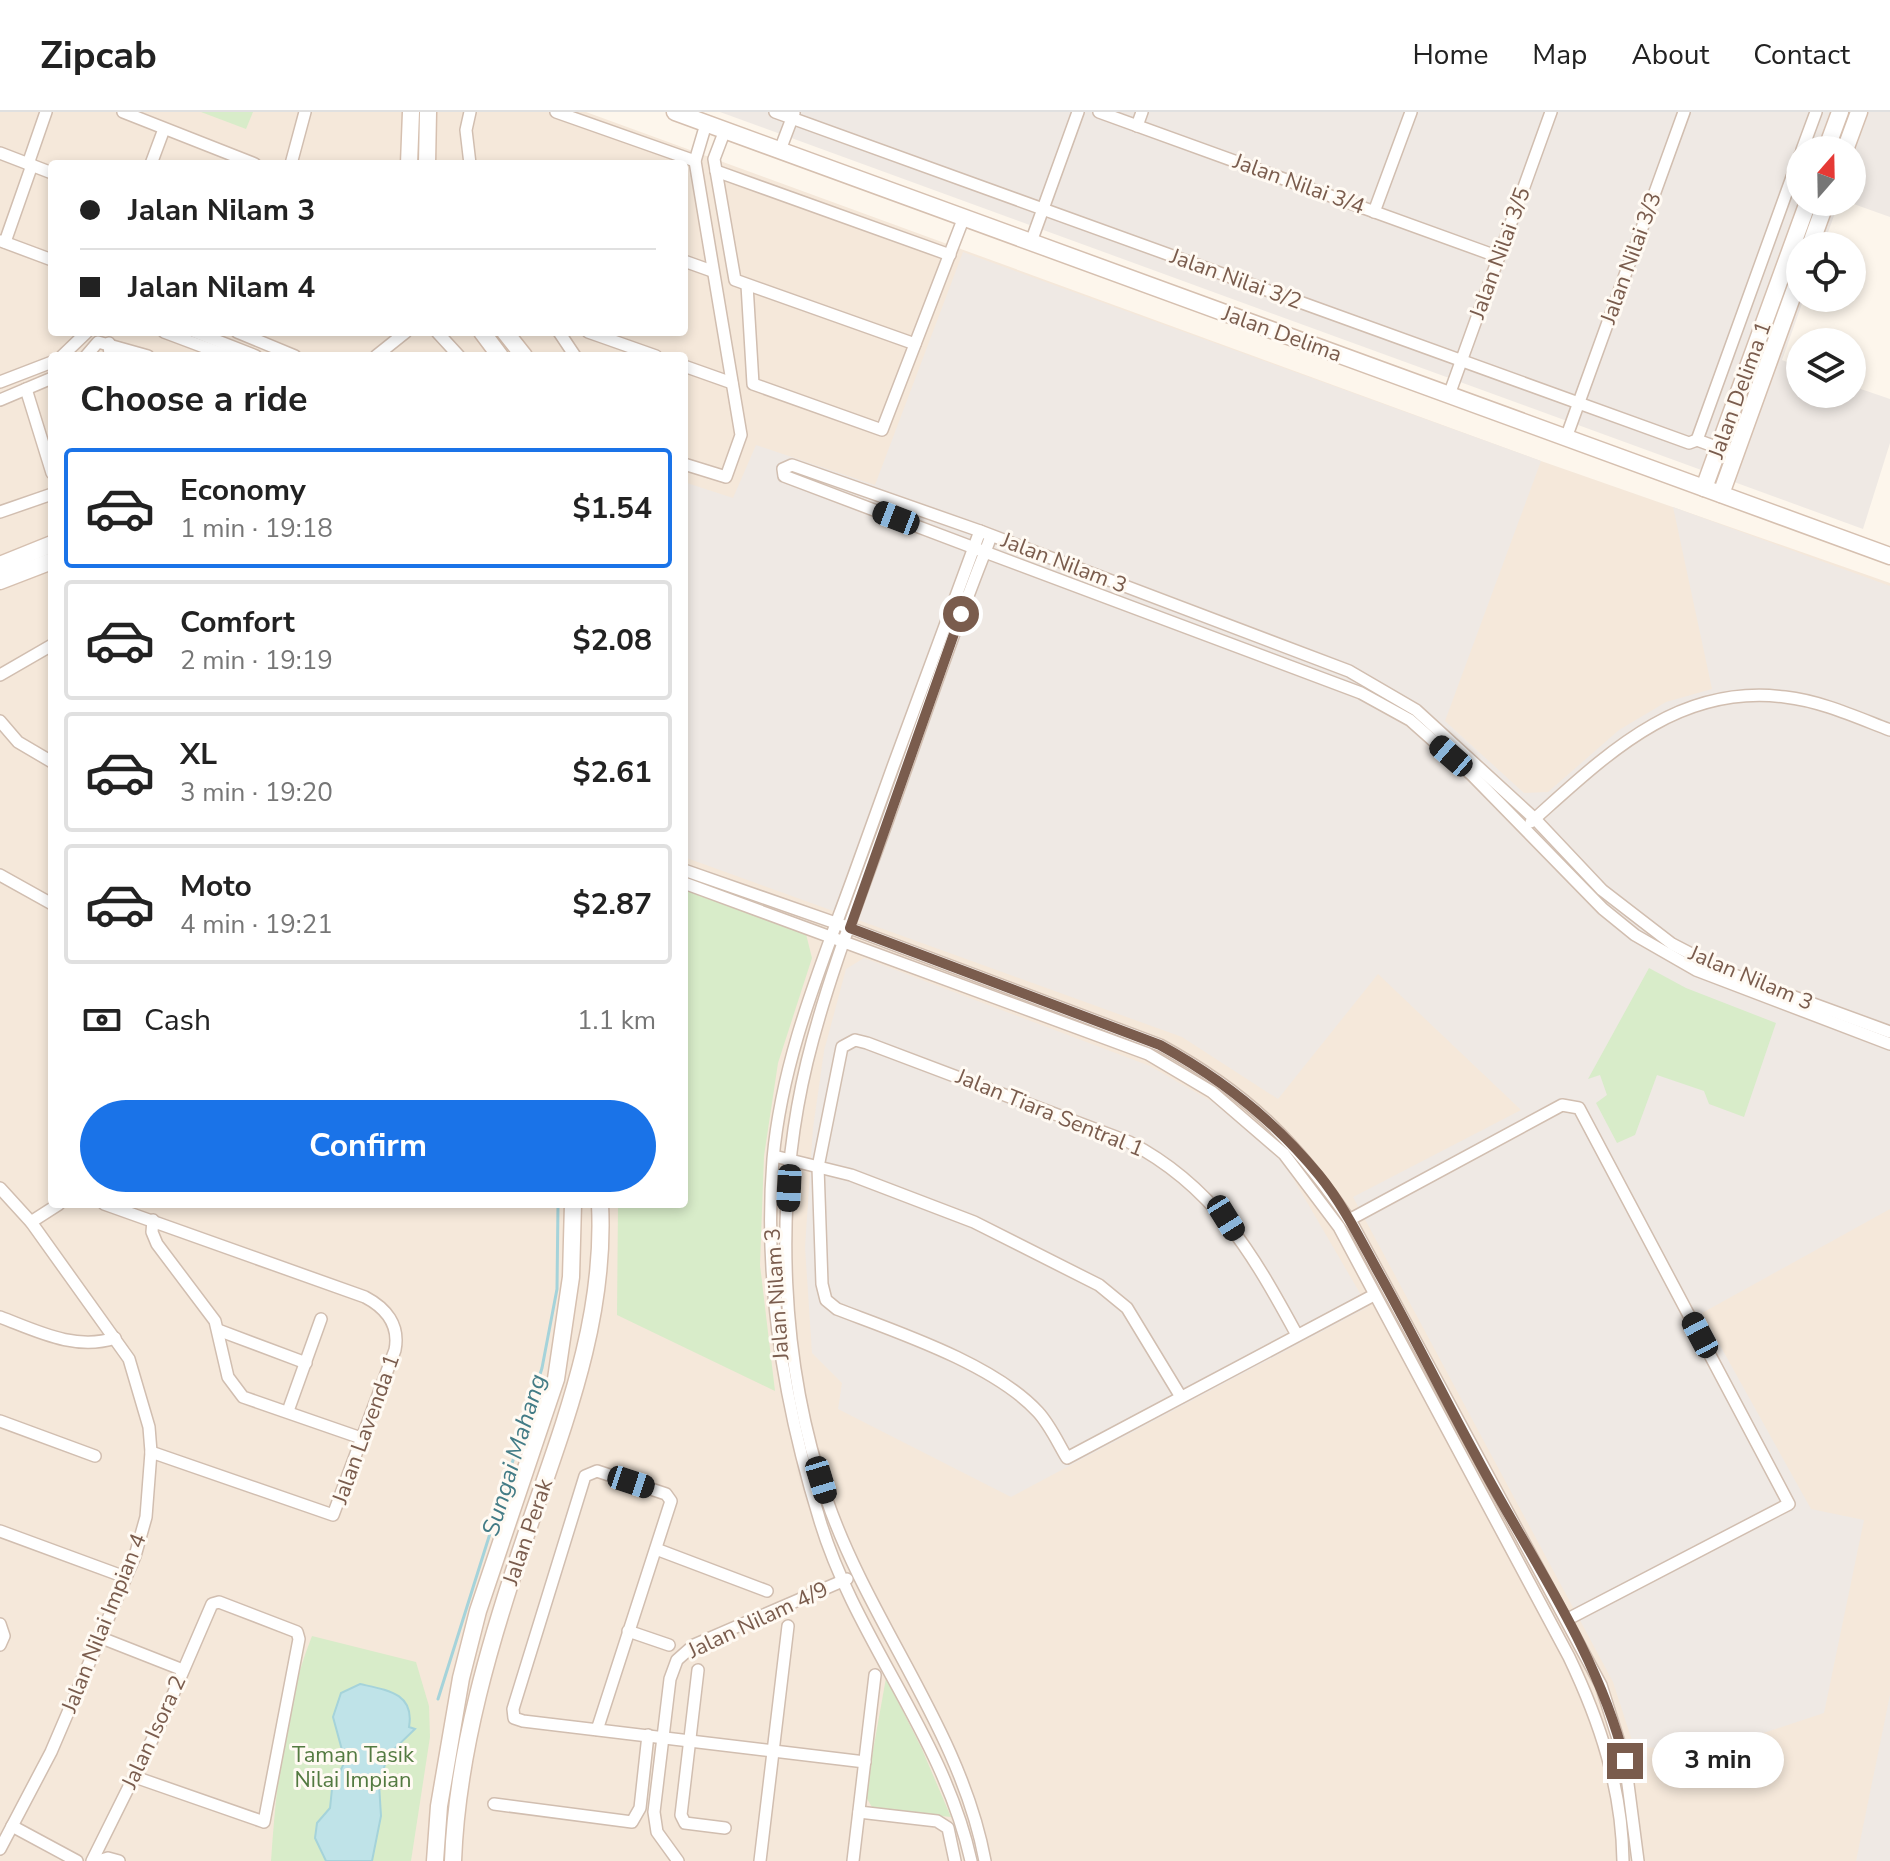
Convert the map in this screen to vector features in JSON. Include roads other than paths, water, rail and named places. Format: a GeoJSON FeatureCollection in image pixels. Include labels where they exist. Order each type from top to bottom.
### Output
{"type":"FeatureCollection","features":[{"type":"Feature","properties":{"kind":"street"},"geometry":{"type":"LineString","coordinates":[[46,112],[3,241],[48,258]]}},
{"type":"Feature","properties":{"kind":"street"},"geometry":{"type":"LineString","coordinates":[[123,112],[245,160]]}},
{"type":"Feature","properties":{"kind":"street"},"geometry":{"type":"LineString","coordinates":[[292,160],[305,112]]}},
{"type":"Feature","properties":{"kind":"street"},"geometry":{"type":"LineString","coordinates":[[409,160],[411,112]]}},
{"type":"Feature","properties":{"kind":"street"},"geometry":{"type":"LineString","coordinates":[[427,160],[428,112]]}},
{"type":"Feature","properties":{"kind":"street"},"geometry":{"type":"LineString","coordinates":[[470,112],[466,130],[470,160]]}},
{"type":"Feature","properties":{"kind":"street"},"geometry":{"type":"LineString","coordinates":[[556,112],[695,161]]}},
{"type":"Feature","properties":{"kind":"street","name":"Jalan Delima"},"geometry":{"type":"LineString","coordinates":[[675,112],[1890,556]]}},
{"type":"Feature","properties":{"kind":"street","name":"Jalan Nilai 3/2"},"geometry":{"type":"LineString","coordinates":[[775,112],[793,115],[1689,443],[1697,440],[1727,451]]}},
{"type":"Feature","properties":{"kind":"street"},"geometry":{"type":"LineString","coordinates":[[1031,242],[1078,112]]}},
{"type":"Feature","properties":{"kind":"street","name":"Jalan Nilai 3/4"},"geometry":{"type":"LineString","coordinates":[[1099,112],[1499,257]]}},
{"type":"Feature","properties":{"kind":"street"},"geometry":{"type":"LineString","coordinates":[[1137,126],[1142,112]]}},
{"type":"Feature","properties":{"kind":"street"},"geometry":{"type":"LineString","coordinates":[[1374,212],[1411,112]]}},
{"type":"Feature","properties":{"kind":"street","name":"Jalan Nilai 3/5"},"geometry":{"type":"LineString","coordinates":[[1449,395],[1551,112]]}},
{"type":"Feature","properties":{"kind":"street","name":"Jalan Nilai 3/3"},"geometry":{"type":"LineString","coordinates":[[1566,438],[1684,112]]}},
{"type":"Feature","properties":{"kind":"street"},"geometry":{"type":"LineString","coordinates":[[1807,136],[1816,112]]}},
{"type":"Feature","properties":{"kind":"street"},"geometry":{"type":"LineString","coordinates":[[1831,136],[1840,112]]}},
{"type":"Feature","properties":{"kind":"street"},"geometry":{"type":"LineString","coordinates":[[1850,136],[1859,112]]}},
{"type":"Feature","properties":{"kind":"street"},"geometry":{"type":"LineString","coordinates":[[780,150],[793,115]]}},
{"type":"Feature","properties":{"kind":"street"},"geometry":{"type":"LineString","coordinates":[[688,465],[723,478],[728,474],[741,435],[695,161],[706,124]]}},
{"type":"Feature","properties":{"kind":"street"},"geometry":{"type":"LineString","coordinates":[[152,160],[164,129]]}},
{"type":"Feature","properties":{"kind":"street"},"geometry":{"type":"LineString","coordinates":[[725,130],[714,158],[733,278],[915,344]]}},
{"type":"Feature","properties":{"kind":"street"},"geometry":{"type":"LineString","coordinates":[[0,153],[48,171]]}},
{"type":"Feature","properties":{"kind":"street"},"geometry":{"type":"LineString","coordinates":[[716,171],[950,255]]}},
{"type":"Feature","properties":{"kind":"street"},"geometry":{"type":"LineString","coordinates":[[1697,440],[1786,194]]}},
{"type":"Feature","properties":{"kind":"street","name":"Jalan Delima 1"},"geometry":{"type":"LineString","coordinates":[[1727,451],[1803,216]]}},
{"type":"Feature","properties":{"kind":"street"},"geometry":{"type":"LineString","coordinates":[[747,285],[753,384],[882,430],[964,217]]}},
{"type":"Feature","properties":{"kind":"street"},"geometry":{"type":"LineString","coordinates":[[688,262],[712,271]]}},
{"type":"Feature","properties":{"kind":"street","name":"Jalan Delima 1"},"geometry":{"type":"LineString","coordinates":[[1712,491],[1786,309]]}},
{"type":"Feature","properties":{"kind":"street"},"geometry":{"type":"LineString","coordinates":[[66,352],[83,336]]}},
{"type":"Feature","properties":{"kind":"street"},"geometry":{"type":"LineString","coordinates":[[177,336],[229,352]]}},
{"type":"Feature","properties":{"kind":"street"},"geometry":{"type":"LineString","coordinates":[[202,336],[230,352]]}},
{"type":"Feature","properties":{"kind":"street"},"geometry":{"type":"LineString","coordinates":[[247,336],[285,352]]}},
{"type":"Feature","properties":{"kind":"street"},"geometry":{"type":"LineString","coordinates":[[381,352],[401,336]]}},
{"type":"Feature","properties":{"kind":"street"},"geometry":{"type":"LineString","coordinates":[[441,336],[455,352]]}},
{"type":"Feature","properties":{"kind":"street"},"geometry":{"type":"LineString","coordinates":[[508,336],[521,352]]}},
{"type":"Feature","properties":{"kind":"street"},"geometry":{"type":"LineString","coordinates":[[599,336],[645,352]]}},
{"type":"Feature","properties":{"kind":"street"},"geometry":{"type":"LineString","coordinates":[[89,352],[98,342],[136,352]]}},
{"type":"Feature","properties":{"kind":"street"},"geometry":{"type":"LineString","coordinates":[[109,343],[110,352]]}},
{"type":"Feature","properties":{"kind":"street"},"geometry":{"type":"LineString","coordinates":[[0,382],[48,364]]}},
{"type":"Feature","properties":{"kind":"street"},"geometry":{"type":"LineString","coordinates":[[688,367],[732,383]]}},
{"type":"Feature","properties":{"kind":"street"},"geometry":{"type":"LineString","coordinates":[[0,400],[48,380]]}},
{"type":"Feature","properties":{"kind":"street"},"geometry":{"type":"LineString","coordinates":[[26,389],[48,460]]}},
{"type":"Feature","properties":{"kind":"street","name":"Jalan Nilam 3"},"geometry":{"type":"LineString","coordinates":[[1890,1032],[1726,972],[1672,944],[1602,890],[1416,710],[1379,686],[1336,666],[985,533],[792,465],[783,469],[784,476],[1361,693],[1410,720],[1530,823],[1603,909],[1672,958],[1721,981],[1890,1044]]}},
{"type":"Feature","properties":{"kind":"street"},"geometry":{"type":"LineString","coordinates":[[0,512],[48,495]]}},
{"type":"Feature","properties":{"kind":"street"},"geometry":{"type":"LineString","coordinates":[[979,550],[985,533]]}},
{"type":"Feature","properties":{"kind":"street"},"geometry":{"type":"LineString","coordinates":[[0,565],[48,546]]}},
{"type":"Feature","properties":{"kind":"street","name":"Jalan Nilam 3"},"geometry":{"type":"LineString","coordinates":[[971,1861],[950,1789],[843,1581],[800,1457],[785,1383],[772,1258],[774,1156],[798,1029],[979,550]]}},
{"type":"Feature","properties":{"kind":"street","name":"Jalan Nilam 3"},"geometry":{"type":"LineString","coordinates":[[979,550],[844,941],[807,1063],[791,1160],[787,1244],[789,1303],[800,1392],[827,1501],[858,1575],[948,1749],[972,1809],[985,1861]]}},
{"type":"Feature","properties":{"kind":"street"},"geometry":{"type":"LineString","coordinates":[[0,581],[48,563]]}},
{"type":"Feature","properties":{"kind":"street"},"geometry":{"type":"LineString","coordinates":[[0,675],[48,647]]}},
{"type":"Feature","properties":{"kind":"street"},"geometry":{"type":"LineString","coordinates":[[1530,823],[1613,749],[1642,728],[1681,710],[1716,701],[1784,696],[1816,703],[1890,730]]}},
{"type":"Feature","properties":{"kind":"street"},"geometry":{"type":"LineString","coordinates":[[0,721],[18,742],[48,760]]}},
{"type":"Feature","properties":{"kind":"street"},"geometry":{"type":"LineString","coordinates":[[688,871],[1118,1028],[1192,1062],[1256,1108],[1321,1177],[1349,1220],[1568,1619],[1601,1685],[1617,1727],[1633,1805],[1638,1861]]}},
{"type":"Feature","properties":{"kind":"street"},"geometry":{"type":"LineString","coordinates":[[0,875],[48,902]]}},
{"type":"Feature","properties":{"kind":"street"},"geometry":{"type":"LineString","coordinates":[[688,884],[1148,1054],[1212,1092],[1284,1154],[1339,1227],[1556,1630],[1595,1712],[1614,1778],[1623,1861]]}},
{"type":"Feature","properties":{"kind":"street","name":"Jalan Tiara Sentral 1"},"geometry":{"type":"LineString","coordinates":[[818,1167],[839,1052],[850,1041],[867,1043],[1129,1142],[1167,1164],[1196,1186],[1226,1218],[1297,1335]]}},
{"type":"Feature","properties":{"kind":"street"},"geometry":{"type":"LineString","coordinates":[[1349,1220],[1562,1105],[1579,1108],[1789,1504],[1568,1619]]}},
{"type":"Feature","properties":{"kind":"street"},"geometry":{"type":"LineString","coordinates":[[774,1156],[851,1175],[976,1222],[1099,1285],[1127,1308],[1181,1397]]}},
{"type":"Feature","properties":{"kind":"street"},"geometry":{"type":"LineString","coordinates":[[818,1167],[822,1284],[826,1300],[837,1309],[923,1341],[1012,1390],[1045,1421],[1067,1458],[1374,1295]]}},
{"type":"Feature","properties":{"kind":"street","name":"Jalan Nilai Impian 4"},"geometry":{"type":"LineString","coordinates":[[0,1188],[31,1222],[115,1338],[132,1367],[149,1427],[151,1452],[146,1517],[125,1577],[51,1752],[0,1849]]}},
{"type":"Feature","properties":{"kind":"street"},"geometry":{"type":"LineString","coordinates":[[31,1222],[53,1208]]}},
{"type":"Feature","properties":{"kind":"street","name":"Jalan Lavenda 1"},"geometry":{"type":"LineString","coordinates":[[116,1208],[365,1297],[384,1308],[393,1324],[396,1346],[337,1511],[331,1515],[151,1452]]}},
{"type":"Feature","properties":{"kind":"street","name":"Jalan Perak"},"geometry":{"type":"LineString","coordinates":[[435,1861],[439,1806],[464,1665],[503,1529],[556,1379],[571,1277],[573,1208]]}},
{"type":"Feature","properties":{"kind":"street","name":"Jalan Perak"},"geometry":{"type":"LineString","coordinates":[[453,1861],[458,1809],[483,1677],[501,1611],[578,1385],[593,1321],[600,1208]]}},
{"type":"Feature","properties":{"kind":"street"},"geometry":{"type":"LineString","coordinates":[[153,1220],[152,1232],[157,1244],[211,1316],[218,1330],[228,1377],[243,1397],[364,1439]]}},
{"type":"Feature","properties":{"kind":"street"},"geometry":{"type":"LineString","coordinates":[[0,1317],[74,1342],[92,1344],[115,1338]]}},
{"type":"Feature","properties":{"kind":"street"},"geometry":{"type":"LineString","coordinates":[[288,1411],[321,1319]]}},
{"type":"Feature","properties":{"kind":"street"},"geometry":{"type":"LineString","coordinates":[[218,1330],[306,1363]]}},
{"type":"Feature","properties":{"kind":"street"},"geometry":{"type":"LineString","coordinates":[[0,1421],[95,1456]]}},
{"type":"Feature","properties":{"kind":"street"},"geometry":{"type":"LineString","coordinates":[[597,1730],[670,1497],[597,1471],[585,1476],[517,1696],[514,1718],[597,1730],[865,1762]]}},
{"type":"Feature","properties":{"kind":"street"},"geometry":{"type":"LineString","coordinates":[[0,1531],[125,1577]]}},
{"type":"Feature","properties":{"kind":"street"},"geometry":{"type":"LineString","coordinates":[[656,1549],[767,1591]]}},
{"type":"Feature","properties":{"kind":"street","name":"Jalan Nilam 4/9"},"geometry":{"type":"LineString","coordinates":[[678,1861],[655,1823],[670,1679],[684,1651],[858,1575]]}},
{"type":"Feature","properties":{"kind":"street","name":"Jalan Isora 2"},"geometry":{"type":"LineString","coordinates":[[92,1861],[135,1777],[214,1602],[294,1631],[299,1637],[279,1732],[266,1820],[258,1823],[135,1777]]}},
{"type":"Feature","properties":{"kind":"street"},"geometry":{"type":"LineString","coordinates":[[0,1624],[4,1636],[0,1645]]}},
{"type":"Feature","properties":{"kind":"street"},"geometry":{"type":"LineString","coordinates":[[760,1861],[788,1626]]}},
{"type":"Feature","properties":{"kind":"street"},"geometry":{"type":"LineString","coordinates":[[628,1631],[669,1645]]}},
{"type":"Feature","properties":{"kind":"street"},"geometry":{"type":"LineString","coordinates":[[99,1637],[183,1670]]}},
{"type":"Feature","properties":{"kind":"street"},"geometry":{"type":"LineString","coordinates":[[698,1670],[681,1815],[685,1823],[725,1828]]}},
{"type":"Feature","properties":{"kind":"street"},"geometry":{"type":"LineString","coordinates":[[853,1861],[875,1675]]}},
{"type":"Feature","properties":{"kind":"street"},"geometry":{"type":"LineString","coordinates":[[494,1804],[632,1822],[640,1808],[648,1735]]}},
{"type":"Feature","properties":{"kind":"street"},"geometry":{"type":"LineString","coordinates":[[859,1812],[937,1821],[948,1828],[955,1861]]}},
{"type":"Feature","properties":{"kind":"street"},"geometry":{"type":"LineString","coordinates":[[12,1826],[77,1861]]}},
{"type":"Feature","properties":{"kind":"street"},"geometry":{"type":"LineString","coordinates":[[98,1861],[108,1858],[119,1861]]}},
{"type":"Feature","properties":{"kind":"water"},"geometry":{"type":"Polygon","coordinates":[[[360,1684],[397,1695],[408,1707],[409,1727],[415,1729],[388,1755],[379,1784],[381,1816],[372,1861],[326,1861],[315,1838],[317,1823],[330,1808],[332,1789],[345,1761],[333,1717],[341,1693],[360,1684]]]}},
{"type":"Feature","properties":{"kind":"waterway","name":"Sungai Mahang"},"geometry":{"type":"LineString","coordinates":[[438,1699],[542,1368],[557,1289],[558,1208]]}},
{"type":"Feature","properties":{"kind":"park label","name":"Taman Tasik Nilai Impian"},"geometry":{"type":"Point","coordinates":[353,1768]}}]}
